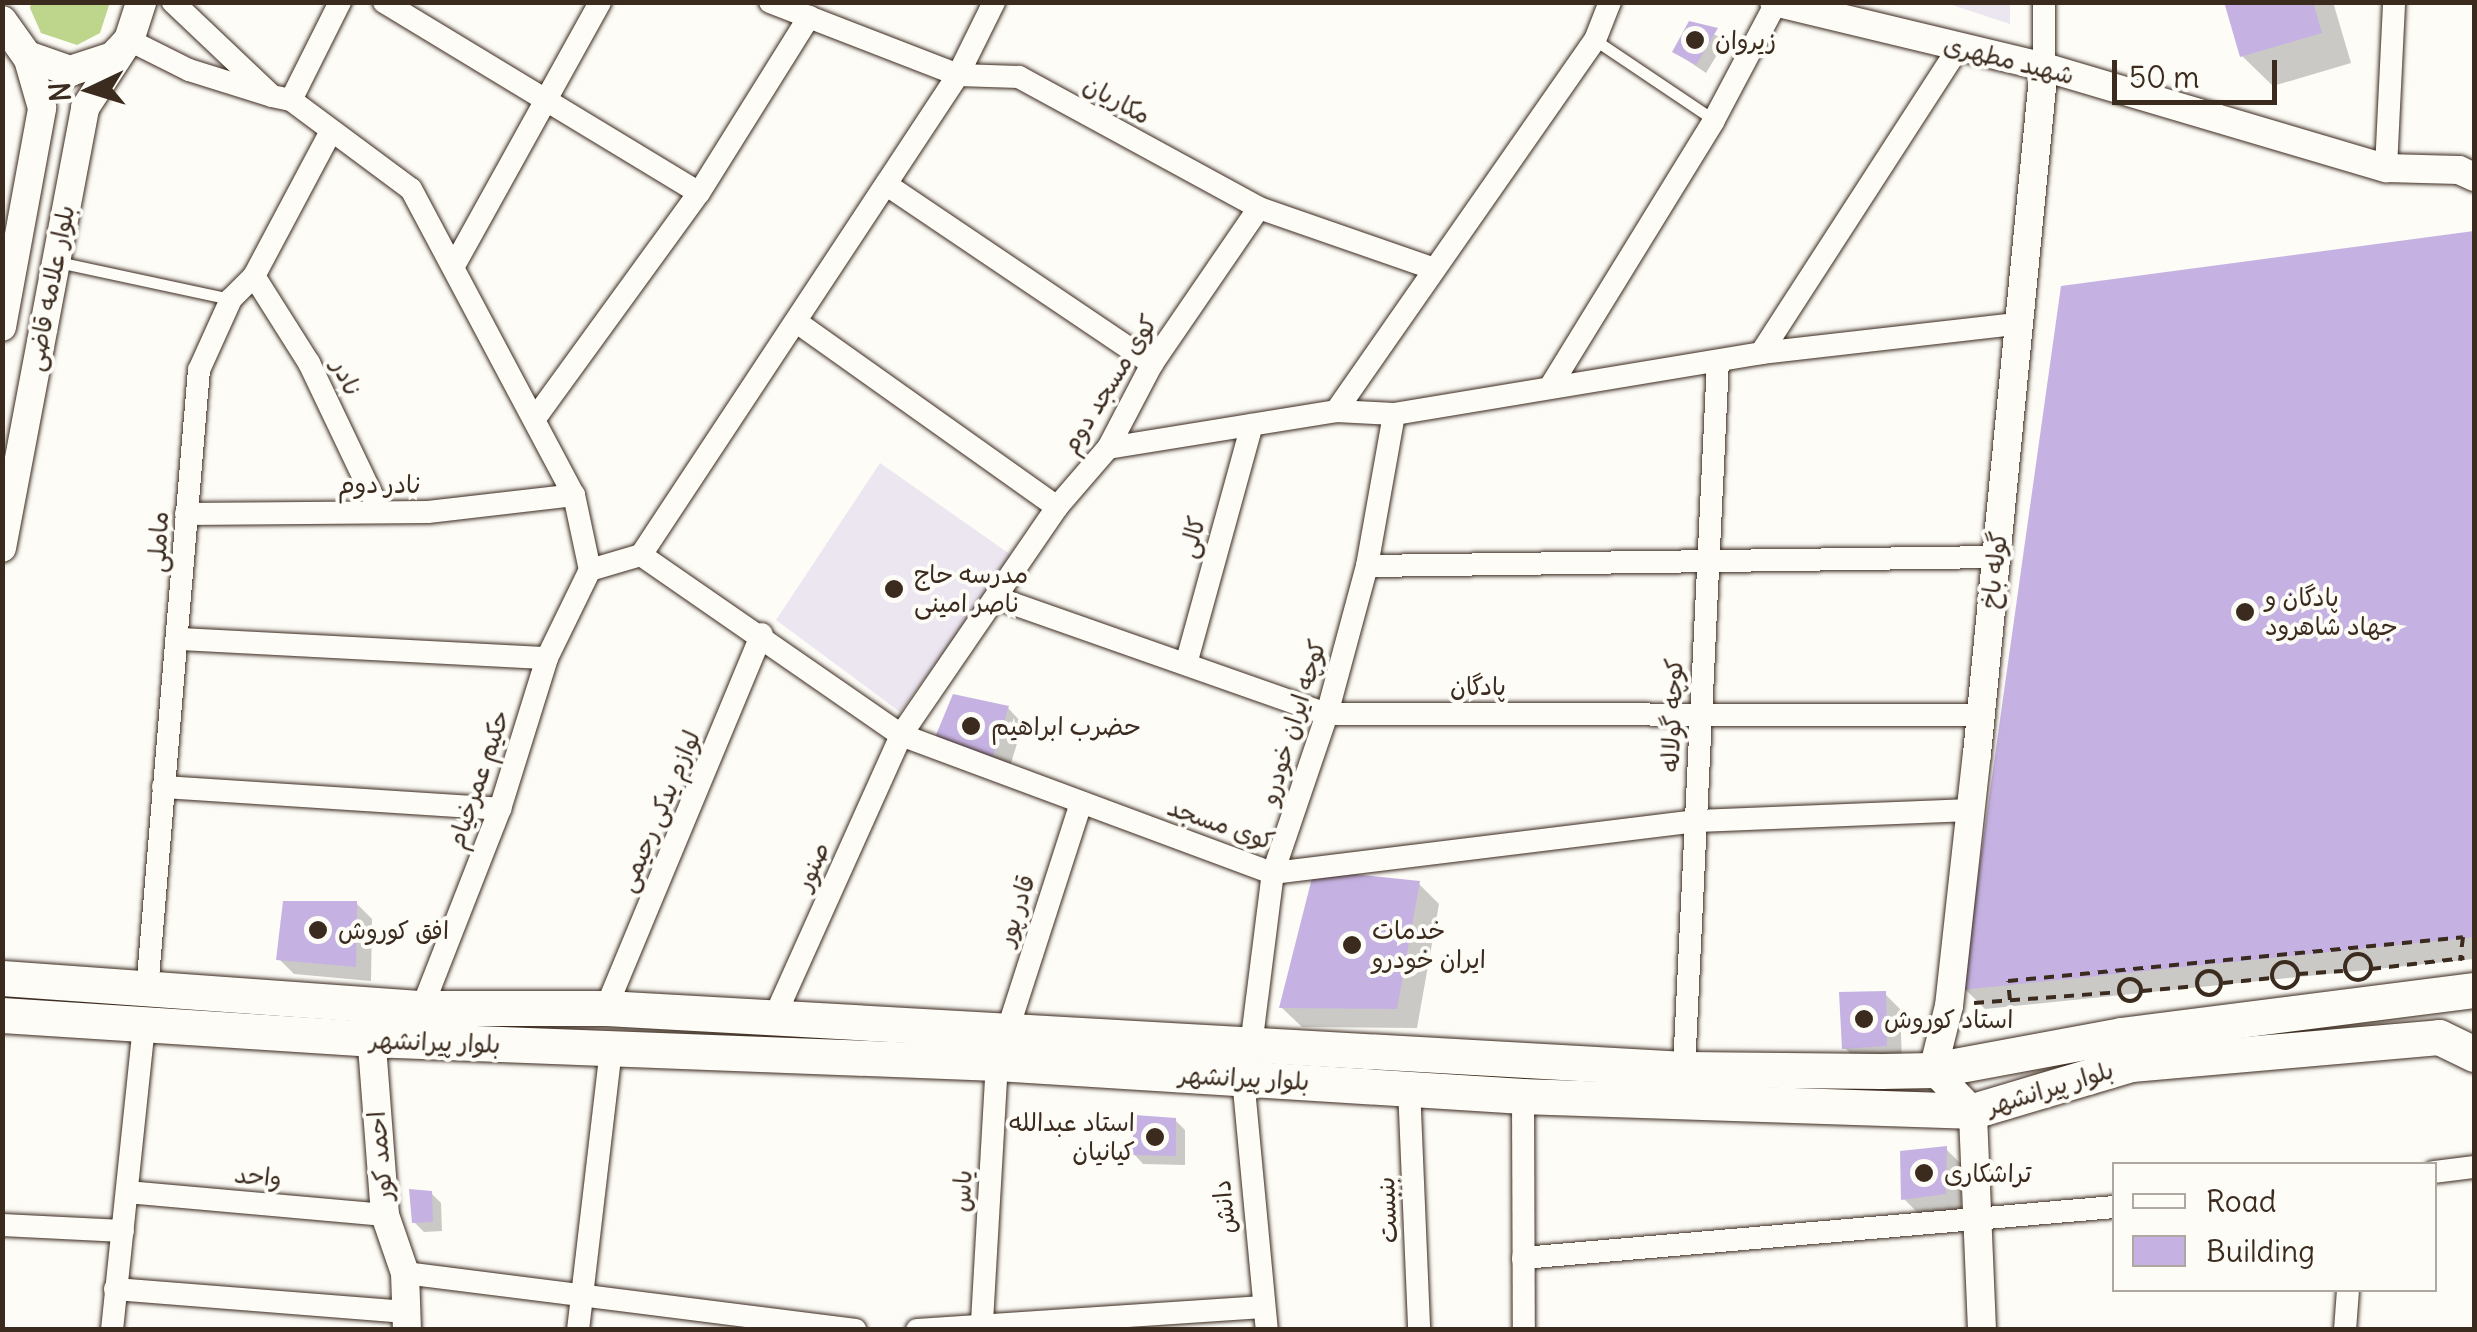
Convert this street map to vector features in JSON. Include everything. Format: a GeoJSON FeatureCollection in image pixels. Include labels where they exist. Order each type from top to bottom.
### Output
{"type":"FeatureCollection","features":[{"type":"Feature","properties":{"kind":"main road"},"geometry":{"type":"LineString","coordinates":[[11,36],[58,69],[92,68],[129,40],[141,2]]}},
{"type":"Feature","properties":{"kind":"main road","name":"بلوار پیرانشهر"},"geometry":{"type":"LineString","coordinates":[[2,978],[147,990],[370,1022],[611,1049],[1000,1049],[1247,1062],[1684,1069],[1933,1070],[2122,1035],[2474,989]]}},
{"type":"Feature","properties":{"kind":"main road"},"geometry":{"type":"LineString","coordinates":[[2474,989],[2474,1038]]}},
{"type":"Feature","properties":{"kind":"main road","name":"بلوار پیرانشهر"},"geometry":{"type":"LineString","coordinates":[[2,1016],[144,1026],[370,1022],[422,1008],[606,1008],[774,1018],[1000,1049]]}},
{"type":"Feature","properties":{"kind":"main road","name":"بلوار پیرانشهر"},"geometry":{"type":"LineString","coordinates":[[1247,1062],[1409,1088],[1524,1096],[1973,1111],[2130,1064],[2439,1038],[2474,1054]]}},
{"type":"Feature","properties":{"kind":"street"},"geometry":{"type":"LineString","coordinates":[[173,2],[282,98],[411,189],[455,264],[574,494],[590,570],[640,555],[887,185],[958,74],[994,2]]}},
{"type":"Feature","properties":{"kind":"street"},"geometry":{"type":"LineString","coordinates":[[282,98],[340,2]]}},
{"type":"Feature","properties":{"kind":"street"},"geometry":{"type":"LineString","coordinates":[[384,2],[540,102],[700,193]]}},
{"type":"Feature","properties":{"kind":"street"},"geometry":{"type":"LineString","coordinates":[[455,264],[540,102],[600,2]]}},
{"type":"Feature","properties":{"kind":"street","name":"مکاریان"},"geometry":{"type":"LineString","coordinates":[[770,2],[958,74],[1018,77],[1259,208],[1432,268]]}},
{"type":"Feature","properties":{"kind":"street"},"geometry":{"type":"LineString","coordinates":[[1336,412],[1432,268],[1596,40],[1610,2]]}},
{"type":"Feature","properties":{"kind":"street"},"geometry":{"type":"LineString","coordinates":[[2044,2],[2044,67]]}},
{"type":"Feature","properties":{"kind":"street"},"geometry":{"type":"LineString","coordinates":[[2386,168],[2394,2]]}},
{"type":"Feature","properties":{"kind":"street"},"geometry":{"type":"LineString","coordinates":[[1550,386],[1714,120],[1775,3]]}},
{"type":"Feature","properties":{"kind":"street","name":"شهید مطهری"},"geometry":{"type":"LineString","coordinates":[[1775,3],[2044,67],[2386,168],[2460,170],[2474,177]]}},
{"type":"Feature","properties":{"kind":"street"},"geometry":{"type":"LineString","coordinates":[[536,417],[700,193],[809,17]]}},
{"type":"Feature","properties":{"kind":"street","name":"بلوار علامه قاضی"},"geometry":{"type":"LineString","coordinates":[[2,327],[42,108],[11,36]]}},
{"type":"Feature","properties":{"kind":"street"},"geometry":{"type":"LineString","coordinates":[[129,40],[189,70],[282,98]]}},
{"type":"Feature","properties":{"kind":"street","name":"بلوار علامه قاضی"},"geometry":{"type":"LineString","coordinates":[[2,548],[84,108],[129,40]]}},
{"type":"Feature","properties":{"kind":"street"},"geometry":{"type":"LineString","coordinates":[[1760,353],[1959,47]]}},
{"type":"Feature","properties":{"kind":"street","name":"گوله باخ"},"geometry":{"type":"LineString","coordinates":[[1933,1070],[1949,1006],[2044,67]]}},
{"type":"Feature","properties":{"kind":"street","name":"ماملی"},"geometry":{"type":"LineString","coordinates":[[147,990],[163,787],[182,639],[186,514],[200,370],[231,300],[254,276],[332,131]]}},
{"type":"Feature","properties":{"kind":"street"},"geometry":{"type":"LineString","coordinates":[[887,185],[1152,364]]}},
{"type":"Feature","properties":{"kind":"street","name":"کوی مسجد دوم"},"geometry":{"type":"LineString","coordinates":[[901,736],[1057,507],[1108,448],[1152,364],[1259,208]]}},
{"type":"Feature","properties":{"kind":"street","name":"نادر"},"geometry":{"type":"LineString","coordinates":[[254,276],[309,362],[379,510]]}},
{"type":"Feature","properties":{"kind":"street"},"geometry":{"type":"LineString","coordinates":[[798,323],[1057,507]]}},
{"type":"Feature","properties":{"kind":"street"},"geometry":{"type":"LineString","coordinates":[[1108,448],[1336,412],[1394,414],[1760,353],[2016,324]]}},
{"type":"Feature","properties":{"kind":"street","name":"کوچه گولاله"},"geometry":{"type":"LineString","coordinates":[[1684,1069],[1718,362]]}},
{"type":"Feature","properties":{"kind":"street","name":"کوچه ایران خودرو"},"geometry":{"type":"LineString","coordinates":[[1247,1062],[1273,872],[1327,714],[1367,566],[1394,414]]}},
{"type":"Feature","properties":{"kind":"street","name":"کالی"},"geometry":{"type":"LineString","coordinates":[[1186,664],[1252,425]]}},
{"type":"Feature","properties":{"kind":"street","name":"نادر دوم"},"geometry":{"type":"LineString","coordinates":[[186,514],[428,512],[574,494]]}},
{"type":"Feature","properties":{"kind":"street","name":"کوی مسجد"},"geometry":{"type":"LineString","coordinates":[[640,555],[762,634],[901,736],[1273,872],[1696,821],[1966,810]]}},
{"type":"Feature","properties":{"kind":"street"},"geometry":{"type":"LineString","coordinates":[[1367,566],[1994,557]]}},
{"type":"Feature","properties":{"kind":"street","name":"حکیم عمرخیام"},"geometry":{"type":"LineString","coordinates":[[422,1008],[500,809],[547,658],[590,570]]}},
{"type":"Feature","properties":{"kind":"street","name":"پادگان"},"geometry":{"type":"LineString","coordinates":[[996,598],[1327,714],[1979,715]]}},
{"type":"Feature","properties":{"kind":"street","name":"لوازم یدکی رحیمی"},"geometry":{"type":"LineString","coordinates":[[606,1008],[762,634]]}},
{"type":"Feature","properties":{"kind":"street"},"geometry":{"type":"LineString","coordinates":[[182,639],[547,658]]}},
{"type":"Feature","properties":{"kind":"street","name":"صنور"},"geometry":{"type":"LineString","coordinates":[[774,1018],[901,736]]}},
{"type":"Feature","properties":{"kind":"street"},"geometry":{"type":"LineString","coordinates":[[163,787],[500,809]]}},
{"type":"Feature","properties":{"kind":"street","name":"قادر پور"},"geometry":{"type":"LineString","coordinates":[[1000,1049],[1081,803]]}},
{"type":"Feature","properties":{"kind":"street","name":"احمد کور"},"geometry":{"type":"LineString","coordinates":[[370,1022],[385,1215],[405,1273],[407,1321]]}},
{"type":"Feature","properties":{"kind":"street"},"geometry":{"type":"LineString","coordinates":[[112,1330],[144,1026]]}},
{"type":"Feature","properties":{"kind":"street"},"geometry":{"type":"LineString","coordinates":[[578,1330],[611,1049]]}},
{"type":"Feature","properties":{"kind":"street","name":"یاس"},"geometry":{"type":"LineString","coordinates":[[977,1325],[1000,1049]]}},
{"type":"Feature","properties":{"kind":"street","name":"دانش"},"geometry":{"type":"LineString","coordinates":[[1247,1062],[1265,1318]]}},
{"type":"Feature","properties":{"kind":"street"},"geometry":{"type":"LineString","coordinates":[[1933,1070],[1973,1111],[1982,1330]]}},
{"type":"Feature","properties":{"kind":"street","name":"بنبست"},"geometry":{"type":"LineString","coordinates":[[1409,1088],[1420,1330]]}},
{"type":"Feature","properties":{"kind":"street"},"geometry":{"type":"LineString","coordinates":[[1524,1096],[1524,1330]]}},
{"type":"Feature","properties":{"kind":"street"},"geometry":{"type":"LineString","coordinates":[[2437,1172],[2474,1167]]}},
{"type":"Feature","properties":{"kind":"street","name":"واحد"},"geometry":{"type":"LineString","coordinates":[[126,1192],[385,1215]]}},
{"type":"Feature","properties":{"kind":"street"},"geometry":{"type":"LineString","coordinates":[[1524,1258],[1979,1222],[2112,1207]]}},
{"type":"Feature","properties":{"kind":"street"},"geometry":{"type":"LineString","coordinates":[[2,1225],[124,1232]]}},
{"type":"Feature","properties":{"kind":"street"},"geometry":{"type":"LineString","coordinates":[[405,1273],[855,1330]]}},
{"type":"Feature","properties":{"kind":"street"},"geometry":{"type":"LineString","coordinates":[[115,1289],[407,1321]]}},
{"type":"Feature","properties":{"kind":"street"},"geometry":{"type":"LineString","coordinates":[[2337,1328],[2347,1292]]}},
{"type":"Feature","properties":{"kind":"street"},"geometry":{"type":"LineString","coordinates":[[918,1330],[1265,1318]]}},
{"type":"Feature","properties":{"kind":"lane"},"geometry":{"type":"LineString","coordinates":[[1596,40],[1714,120]]}},
{"type":"Feature","properties":{"kind":"lane"},"geometry":{"type":"LineString","coordinates":[[54,260],[231,300]]}},
{"type":"Feature","properties":{"kind":"path"},"geometry":{"type":"LineString","coordinates":[[2010,1000],[2008,981],[2362,947],[2463,938],[2464,958],[2371,969],[2358,980],[2346,970],[2298,974],[2281,955]]}},
{"type":"Feature","properties":{"kind":"path"},"geometry":{"type":"LineString","coordinates":[[2362,947],[2371,969]]}},
{"type":"Feature","properties":{"kind":"path"},"geometry":{"type":"LineString","coordinates":[[2346,970],[2351,956],[2363,955]]}},
{"type":"Feature","properties":{"kind":"path"},"geometry":{"type":"LineString","coordinates":[[2197,986],[2204,962]]}},
{"type":"Feature","properties":{"kind":"path"},"geometry":{"type":"LineString","coordinates":[[2272,978],[2284,962]]}},
{"type":"Feature","properties":{"kind":"path"},"geometry":{"type":"LineString","coordinates":[[2118,992],[2129,979],[2130,970]]}},
{"type":"Feature","properties":{"kind":"path"},"geometry":{"type":"LineString","coordinates":[[2204,972],[2216,974],[2221,984]]}},
{"type":"Feature","properties":{"kind":"path"},"geometry":{"type":"LineString","coordinates":[[1949,1006],[2118,992],[2132,1002],[2141,991],[2197,986],[2208,996],[2221,984],[2272,978],[2289,988],[2298,974]]}},
{"type":"Feature","properties":{"kind":"path"},"geometry":{"type":"LineString","coordinates":[[2129,979],[2141,991]]}},
{"type":"Feature","properties":{"kind":"shaded area"},"geometry":{"type":"Polygon","coordinates":[[[2010,3],[2010,24],[1949,4],[2010,3]]]}},
{"type":"Feature","properties":{"kind":"shaded area","name":"مدرسه حاج ناصر امینی"},"geometry":{"type":"Polygon","coordinates":[[[880,463],[1014,557],[900,712],[776,620],[880,463]]]}},
{"type":"Feature","properties":{"kind":"green space"},"geometry":{"type":"Polygon","coordinates":[[[110,2],[100,33],[77,45],[41,33],[30,8],[31,3],[110,2]]]}},
{"type":"Feature","properties":{"kind":"building"},"geometry":{"type":"Polygon","coordinates":[[[2224,2],[2313,2],[2322,33],[2240,57],[2224,2]]]}},
{"type":"Feature","properties":{"kind":"building","name":"زیروان"},"geometry":{"type":"Polygon","coordinates":[[[1689,21],[1718,28],[1696,65],[1672,52],[1689,21]]]}},
{"type":"Feature","properties":{"kind":"building","name":"پادگان و جهاد شاهرود"},"geometry":{"type":"Polygon","coordinates":[[[2474,231],[2474,937],[1962,990],[2061,286],[2474,231]]]}},
{"type":"Feature","properties":{"kind":"building","name":"حضرب ابراهیم"},"geometry":{"type":"Polygon","coordinates":[[[953,694],[1009,706],[992,759],[931,747],[953,694]]]}},
{"type":"Feature","properties":{"kind":"building","name":"خدمات ایران خودرو"},"geometry":{"type":"Polygon","coordinates":[[[1314,870],[1420,881],[1397,1009],[1279,1008],[1314,870]]]}},
{"type":"Feature","properties":{"kind":"building","name":"افق کوروش"},"geometry":{"type":"Polygon","coordinates":[[[283,901],[357,901],[356,967],[276,960],[283,901]]]}},
{"type":"Feature","properties":{"kind":"building","name":"استاد کوروش"},"geometry":{"type":"Polygon","coordinates":[[[1886,991],[1887,1046],[1842,1049],[1839,992],[1886,991]]]}},
{"type":"Feature","properties":{"kind":"building","name":"استاد عبدالله کیانیان"},"geometry":{"type":"Polygon","coordinates":[[[1135,1115],[1176,1118],[1176,1156],[1131,1155],[1135,1115]]]}},
{"type":"Feature","properties":{"kind":"building","name":"تراشکاری"},"geometry":{"type":"Polygon","coordinates":[[[1947,1146],[1946,1194],[1901,1200],[1900,1151],[1947,1146]]]}},
{"type":"Feature","properties":{"kind":"building"},"geometry":{"type":"Polygon","coordinates":[[[409,1189],[432,1191],[433,1222],[412,1223],[409,1189]]]}},
{"type":"Feature","properties":{"kind":"place","name":"زیروان"},"geometry":{"type":"Point","coordinates":[1695,40]}},
{"type":"Feature","properties":{"kind":"place","name":"مدرسه حاج ناصر امینی"},"geometry":{"type":"Point","coordinates":[894,589]}},
{"type":"Feature","properties":{"kind":"place","name":"پادگان و جهاد شاهرود"},"geometry":{"type":"Point","coordinates":[2245,612]}},
{"type":"Feature","properties":{"kind":"place","name":"حضرب ابراهیم"},"geometry":{"type":"Point","coordinates":[971,726]}},
{"type":"Feature","properties":{"kind":"place","name":"افق کوروش"},"geometry":{"type":"Point","coordinates":[318,930]}},
{"type":"Feature","properties":{"kind":"place","name":"خدمات ایران خودرو"},"geometry":{"type":"Point","coordinates":[1352,945]}},
{"type":"Feature","properties":{"kind":"place","name":"استاد کوروش"},"geometry":{"type":"Point","coordinates":[1864,1019]}},
{"type":"Feature","properties":{"kind":"place","name":"استاد عبدالله کیانیان"},"geometry":{"type":"Point","coordinates":[1155,1137]}},
{"type":"Feature","properties":{"kind":"place","name":"تراشکاری"},"geometry":{"type":"Point","coordinates":[1924,1173]}}]}
